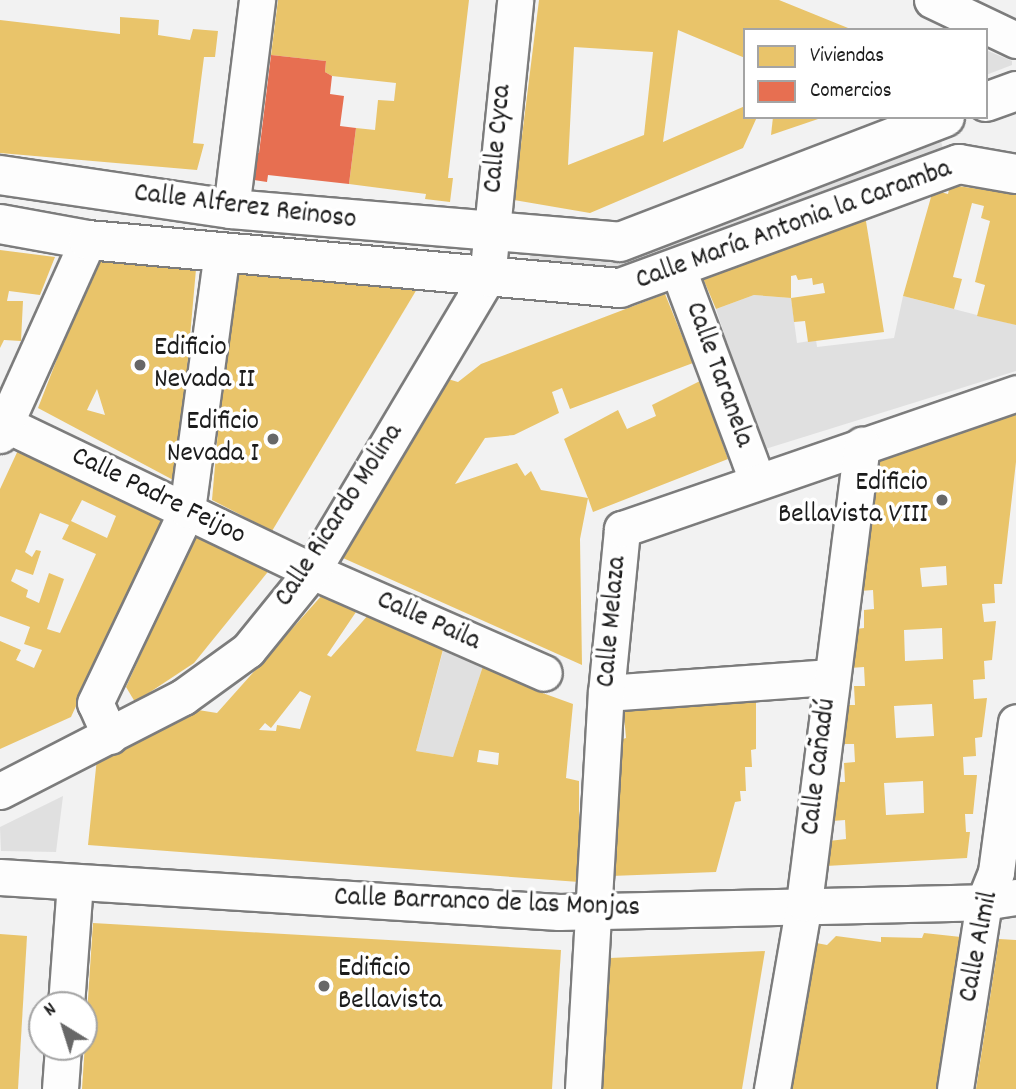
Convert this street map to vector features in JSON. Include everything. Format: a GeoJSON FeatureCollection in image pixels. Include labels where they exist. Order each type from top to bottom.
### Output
{"type":"FeatureCollection","features":[{"type":"Feature","properties":{"kind":"street"},"geometry":{"type":"LineString","coordinates":[[231,209],[257,0]]}},
{"type":"Feature","properties":{"kind":"street","name":"Calle Cyca"},"geometry":{"type":"LineString","coordinates":[[488,278],[515,0]]}},
{"type":"Feature","properties":{"kind":"street"},"geometry":{"type":"LineString","coordinates":[[925,28],[933,0],[1016,40]]}},
{"type":"Feature","properties":{"kind":"street"},"geometry":{"type":"LineString","coordinates":[[988,101],[1016,91]]}},
{"type":"Feature","properties":{"kind":"street","name":"Calle María Antonia la Caramba"},"geometry":{"type":"LineString","coordinates":[[491,234],[620,242],[893,127],[935,119]]}},
{"type":"Feature","properties":{"kind":"street","name":"Calle María Antonia la Caramba"},"geometry":{"type":"LineString","coordinates":[[488,278],[620,288],[959,164],[1016,174]]}},
{"type":"Feature","properties":{"kind":"street","name":"Calle Alferez Reinoso"},"geometry":{"type":"LineString","coordinates":[[0,175],[231,209],[491,234]]}},
{"type":"Feature","properties":{"kind":"street","name":"Calle Alferez Reinoso"},"geometry":{"type":"LineString","coordinates":[[0,224],[88,240],[488,278]]}},
{"type":"Feature","properties":{"kind":"street"},"geometry":{"type":"LineString","coordinates":[[2,430],[88,240]]}},
{"type":"Feature","properties":{"kind":"street"},"geometry":{"type":"LineString","coordinates":[[110,736],[95,704],[187,510],[222,251]]}},
{"type":"Feature","properties":{"kind":"street","name":"Calle Taranela"},"geometry":{"type":"LineString","coordinates":[[678,269],[757,480]]}},
{"type":"Feature","properties":{"kind":"street","name":"Calle Ricardo Molina"},"geometry":{"type":"LineString","coordinates":[[0,791],[183,697],[248,650],[312,571],[488,278]]}},
{"type":"Feature","properties":{"kind":"street","name":"Calle Melaza"},"geometry":{"type":"LineString","coordinates":[[583,1089],[606,693],[622,529],[757,480],[1016,393]]}},
{"type":"Feature","properties":{"kind":"street","name":"Calle Padre Feijoo"},"geometry":{"type":"LineString","coordinates":[[2,430],[187,510],[312,571]]}},
{"type":"Feature","properties":{"kind":"street","name":"Calle Cañadú"},"geometry":{"type":"LineString","coordinates":[[772,1089],[804,903],[862,445]]}},
{"type":"Feature","properties":{"kind":"street","name":"Calle Paila"},"geometry":{"type":"LineString","coordinates":[[312,571],[544,673]]}},
{"type":"Feature","properties":{"kind":"street"},"geometry":{"type":"LineString","coordinates":[[606,693],[831,677]]}},
{"type":"Feature","properties":{"kind":"street","name":"Calle Almil"},"geometry":{"type":"LineString","coordinates":[[955,1089],[1000,899],[996,872],[1016,722]]}},
{"type":"Feature","properties":{"kind":"street","name":"Calle Barranco de las Monjas"},"geometry":{"type":"LineString","coordinates":[[0,877],[595,913],[804,903],[1000,899]]}},
{"type":"Feature","properties":{"kind":"street"},"geometry":{"type":"LineString","coordinates":[[67,991],[75,882]]}},
{"type":"Feature","properties":{"kind":"street"},"geometry":{"type":"LineString","coordinates":[[60,1089],[62,1061]]}},
{"type":"Feature","properties":{"kind":"shaded area"},"geometry":{"type":"Polygon","coordinates":[[[988,51],[1012,61],[1012,65],[988,74],[988,51]]]}},
{"type":"Feature","properties":{"kind":"shaded area"},"geometry":{"type":"Polygon","coordinates":[[[940,138],[943,148],[629,266],[530,266],[530,256],[627,256],[940,138]]]}},
{"type":"Feature","properties":{"kind":"shaded area"},"geometry":{"type":"Polygon","coordinates":[[[754,295],[791,298],[797,343],[816,340],[817,347],[894,338],[903,296],[1016,325],[1016,371],[762,450],[716,309],[754,295]]]}},
{"type":"Feature","properties":{"kind":"shaded area"},"geometry":{"type":"Polygon","coordinates":[[[443,651],[484,663],[453,757],[416,751],[443,651]]]}},
{"type":"Feature","properties":{"kind":"shaded area"},"geometry":{"type":"Polygon","coordinates":[[[63,796],[56,852],[1,851],[0,827],[63,796]]]}},
{"type":"Feature","properties":{"kind":"building: Viviendas"},"geometry":{"type":"Polygon","coordinates":[[[278,0],[469,0],[448,178],[453,178],[450,202],[425,199],[426,194],[349,184],[356,128],[375,130],[378,100],[394,101],[396,83],[332,76],[325,72],[326,61],[271,55],[278,0]]]}},
{"type":"Feature","properties":{"kind":"building: Viviendas"},"geometry":{"type":"Polygon","coordinates":[[[539,0],[779,0],[848,28],[743,28],[743,57],[678,30],[663,142],[743,107],[743,119],[756,119],[743,148],[590,213],[514,200],[539,0]],[[574,47],[568,165],[644,135],[653,52],[574,47]]]}},
{"type":"Feature","properties":{"kind":"building: Viviendas"},"geometry":{"type":"Polygon","coordinates":[[[120,17],[159,20],[158,35],[190,40],[193,29],[218,31],[215,57],[204,57],[193,143],[204,144],[197,170],[0,153],[0,20],[120,34],[120,17]]]}},
{"type":"Feature","properties":{"kind":"building: Viviendas"},"geometry":{"type":"Polygon","coordinates":[[[773,119],[818,119],[771,135],[773,119]]]}},
{"type":"Feature","properties":{"kind":"building: Viviendas"},"geometry":{"type":"Polygon","coordinates":[[[950,185],[1016,194],[1016,325],[977,316],[985,285],[975,282],[990,221],[981,218],[984,206],[972,203],[953,277],[962,279],[954,309],[903,296],[933,190],[948,194],[950,185]]]}},
{"type":"Feature","properties":{"kind":"building: Viviendas"},"geometry":{"type":"Polygon","coordinates":[[[864,209],[884,332],[808,342],[805,321],[794,322],[791,298],[754,295],[716,309],[702,276],[864,209]],[[796,275],[791,276],[791,298],[825,293],[823,283],[813,285],[812,278],[798,280],[796,275]]]}},
{"type":"Feature","properties":{"kind":"building: Viviendas","name":"Edificio Nevada II"},"geometry":{"type":"Polygon","coordinates":[[[95,247],[197,258],[177,482],[38,408],[57,359],[48,345],[95,247]],[[97,389],[87,410],[105,415],[97,389]]]}},
{"type":"Feature","properties":{"kind":"building: Viviendas"},"geometry":{"type":"Polygon","coordinates":[[[0,250],[55,257],[40,295],[9,291],[7,301],[23,301],[21,341],[4,340],[0,348],[0,250]]]}},
{"type":"Feature","properties":{"kind":"building: Viviendas","name":"Edificio Nevada I"},"geometry":{"type":"Polygon","coordinates":[[[233,260],[423,279],[272,531],[212,500],[233,260]]]}},
{"type":"Feature","properties":{"kind":"building: Viviendas"},"geometry":{"type":"Polygon","coordinates":[[[665,294],[693,363],[570,409],[562,388],[552,392],[559,413],[514,435],[485,438],[455,484],[517,463],[525,476],[531,471],[541,490],[588,498],[580,539],[582,665],[343,558],[441,377],[458,382],[481,364],[665,294]]]}},
{"type":"Feature","properties":{"kind":"building: Viviendas"},"geometry":{"type":"Polygon","coordinates":[[[700,381],[728,459],[593,512],[564,439],[618,410],[627,429],[656,416],[652,405],[700,381]]]}},
{"type":"Feature","properties":{"kind":"building: Viviendas"},"geometry":{"type":"Polygon","coordinates":[[[1016,412],[1016,462],[1002,584],[994,584],[995,603],[982,604],[984,622],[996,621],[992,660],[984,661],[985,679],[973,680],[974,699],[987,698],[982,737],[975,738],[976,756],[963,757],[964,775],[977,775],[973,814],[965,814],[966,832],[970,832],[967,858],[826,866],[829,841],[846,839],[845,820],[832,821],[836,782],[845,782],[844,763],[855,762],[854,744],[841,744],[846,705],[855,705],[854,686],[865,686],[864,667],[850,668],[856,629],[864,628],[864,610],[874,609],[873,590],[860,591],[877,457],[1016,412]],[[946,566],[920,568],[922,587],[947,585],[946,566]],[[942,628],[904,630],[905,661],[943,659],[942,628]],[[932,704],[894,706],[896,738],[934,736],[932,704]],[[923,781],[884,783],[886,815],[924,813],[923,781]]]}},
{"type":"Feature","properties":{"kind":"building: Viviendas"},"geometry":{"type":"Polygon","coordinates":[[[20,446],[163,517],[71,717],[0,749],[0,641],[21,650],[16,660],[34,668],[42,650],[24,644],[30,627],[0,616],[0,489],[20,446]],[[82,500],[71,521],[107,538],[116,516],[82,500]],[[40,513],[25,552],[32,557],[36,550],[41,551],[33,575],[16,569],[11,581],[28,590],[26,597],[39,603],[49,573],[64,579],[47,629],[60,633],[96,554],[62,539],[69,525],[40,513]]]}},
{"type":"Feature","properties":{"kind":"building: Viviendas"},"geometry":{"type":"Polygon","coordinates":[[[198,529],[271,568],[194,663],[135,702],[126,687],[198,529]]]}},
{"type":"Feature","properties":{"kind":"building: Viviendas"},"geometry":{"type":"Polygon","coordinates":[[[323,594],[358,609],[327,655],[331,657],[377,605],[445,642],[416,751],[453,757],[484,663],[538,682],[537,691],[573,704],[566,778],[579,781],[579,882],[88,845],[97,758],[192,709],[217,713],[323,594]],[[300,691],[271,728],[265,723],[259,730],[276,731],[277,725],[300,729],[311,696],[300,691]],[[479,750],[477,762],[498,765],[499,753],[479,750]]]}},
{"type":"Feature","properties":{"kind":"building: Viviendas"},"geometry":{"type":"Polygon","coordinates":[[[756,700],[756,749],[751,750],[752,767],[745,767],[746,791],[740,791],[741,801],[735,802],[716,872],[611,876],[620,740],[626,738],[623,705],[756,700]]]}},
{"type":"Feature","properties":{"kind":"building: Viviendas","name":"Edificio Bellavista"},"geometry":{"type":"Polygon","coordinates":[[[93,923],[561,950],[552,1089],[82,1089],[84,1061],[98,1061],[98,991],[88,991],[93,923]]]}},
{"type":"Feature","properties":{"kind":"building: Viviendas"},"geometry":{"type":"Polygon","coordinates":[[[924,933],[961,937],[940,1089],[787,1089],[811,942],[827,945],[836,936],[881,942],[881,937],[922,938],[924,933]]]}},
{"type":"Feature","properties":{"kind":"building: Viviendas"},"geometry":{"type":"Polygon","coordinates":[[[0,934],[27,936],[18,1089],[0,1089],[0,934]]]}},
{"type":"Feature","properties":{"kind":"building: Viviendas"},"geometry":{"type":"Polygon","coordinates":[[[999,939],[1016,940],[1016,1089],[976,1089],[999,939]]]}},
{"type":"Feature","properties":{"kind":"building: Viviendas"},"geometry":{"type":"Polygon","coordinates":[[[765,951],[742,1089],[601,1089],[610,958],[765,951]]]}},
{"type":"Feature","properties":{"kind":"building: Comercios"},"geometry":{"type":"Polygon","coordinates":[[[271,55],[326,61],[325,72],[332,76],[330,94],[344,96],[340,126],[356,128],[349,184],[268,175],[267,182],[248,179],[251,152],[259,153],[271,55]]]}},
{"type":"Feature","properties":{"kind":"place","name":"Edificio Nevada II"},"geometry":{"type":"Point","coordinates":[140,365]}},
{"type":"Feature","properties":{"kind":"place","name":"Edificio Nevada I"},"geometry":{"type":"Point","coordinates":[273,439]}},
{"type":"Feature","properties":{"kind":"place","name":"Edificio Bellavista VIII"},"geometry":{"type":"Point","coordinates":[942,500]}},
{"type":"Feature","properties":{"kind":"place","name":"Edificio Bellavista"},"geometry":{"type":"Point","coordinates":[324,986]}}]}
